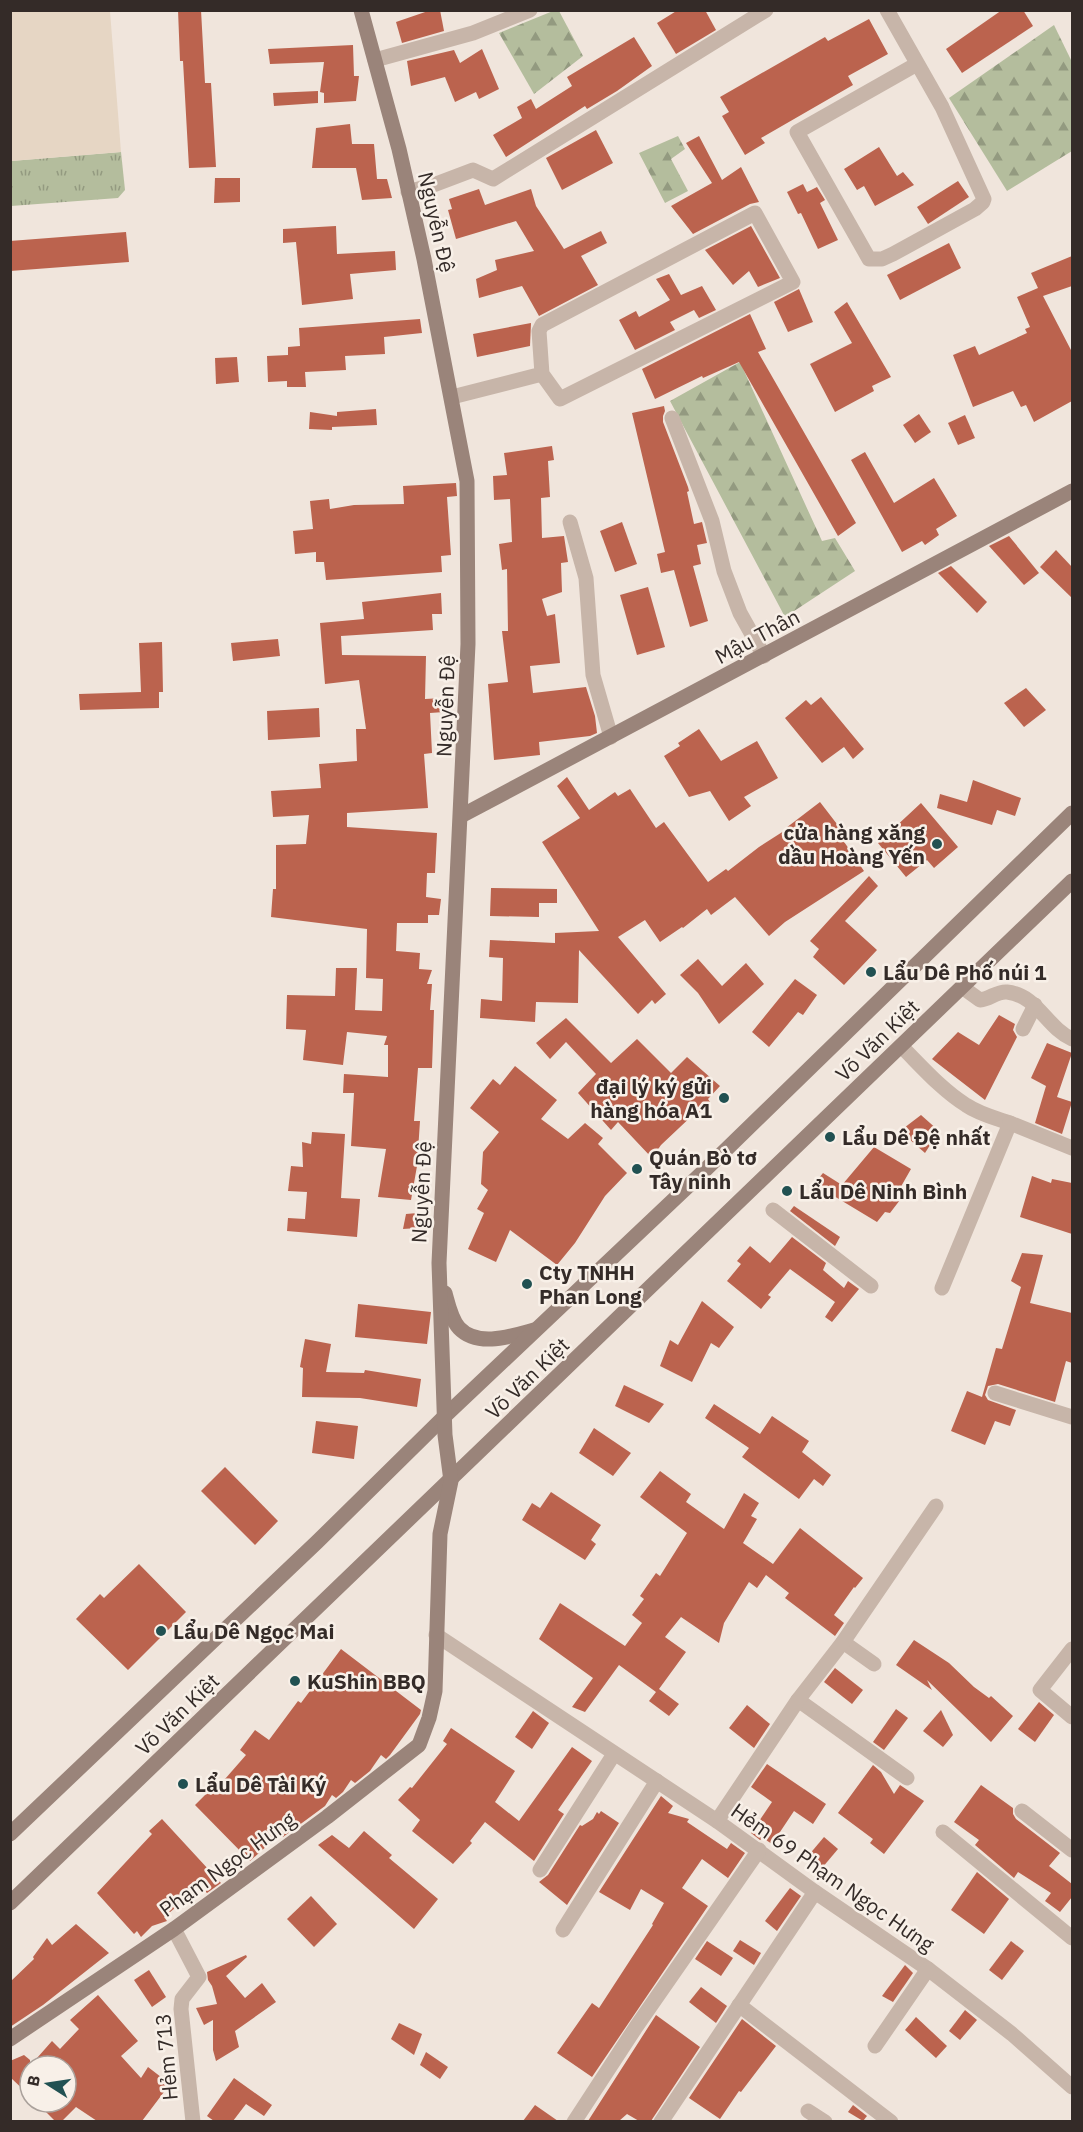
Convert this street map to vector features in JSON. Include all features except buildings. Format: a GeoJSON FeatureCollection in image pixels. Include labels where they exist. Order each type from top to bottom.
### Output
{"type":"FeatureCollection","features":[{"type":"Feature","properties":{"kind":"street","name":"Nguyễn Đệ"},"geometry":{"type":"LineString","coordinates":[[361,10],[408,192],[452,397],[467,481],[468,644],[439,1263],[445,1435],[452,1481]]}},
{"type":"Feature","properties":{"kind":"street"},"geometry":{"type":"LineString","coordinates":[[375,60],[473,33],[530,10]]}},
{"type":"Feature","properties":{"kind":"street"},"geometry":{"type":"LineString","coordinates":[[408,192],[473,170],[493,179],[766,10]]}},
{"type":"Feature","properties":{"kind":"street"},"geometry":{"type":"LineString","coordinates":[[887,10],[942,107],[984,199],[975,209],[893,254],[882,259],[869,259],[797,132],[917,64]]}},
{"type":"Feature","properties":{"kind":"street"},"geometry":{"type":"LineString","coordinates":[[755,213],[793,282],[560,399],[542,374],[539,331],[542,325],[755,213]]}},
{"type":"Feature","properties":{"kind":"street"},"geometry":{"type":"LineString","coordinates":[[452,397],[542,374]]}},
{"type":"Feature","properties":{"kind":"street"},"geometry":{"type":"LineString","coordinates":[[672,418],[712,521],[724,571],[740,614],[764,656]]}},
{"type":"Feature","properties":{"kind":"street","name":"Mậu Thân"},"geometry":{"type":"LineString","coordinates":[[461,816],[1072,491]]}},
{"type":"Feature","properties":{"kind":"street"},"geometry":{"type":"LineString","coordinates":[[570,522],[586,578],[593,675],[611,737]]}},
{"type":"Feature","properties":{"kind":"street","name":"Võ Văn Kiệt"},"geometry":{"type":"LineString","coordinates":[[10,1834],[317,1542],[446,1415],[703,1172],[1072,813]]}},
{"type":"Feature","properties":{"kind":"street","name":"Võ Văn Kiệt"},"geometry":{"type":"LineString","coordinates":[[10,1903],[452,1481],[1072,881]]}},
{"type":"Feature","properties":{"kind":"street"},"geometry":{"type":"LineString","coordinates":[[962,987],[980,1000],[1005,992],[1026,999],[1035,1005],[1056,1029],[1072,1039]]}},
{"type":"Feature","properties":{"kind":"street"},"geometry":{"type":"LineString","coordinates":[[1023,1029],[1035,1005]]}},
{"type":"Feature","properties":{"kind":"street"},"geometry":{"type":"LineString","coordinates":[[902,1047],[966,1106],[1072,1148]]}},
{"type":"Feature","properties":{"kind":"street"},"geometry":{"type":"LineString","coordinates":[[942,1288],[1010,1123]]}},
{"type":"Feature","properties":{"kind":"street"},"geometry":{"type":"LineString","coordinates":[[773,1210],[871,1287]]}},
{"type":"Feature","properties":{"kind":"street"},"geometry":{"type":"LineString","coordinates":[[439,1263],[449,1307],[459,1328],[475,1338],[502,1339],[537,1329]]}},
{"type":"Feature","properties":{"kind":"street"},"geometry":{"type":"LineString","coordinates":[[995,1393],[1072,1417]]}},
{"type":"Feature","properties":{"kind":"street","name":"Phạm Ngọc Hưng"},"geometry":{"type":"LineString","coordinates":[[10,2039],[174,1929],[327,1817],[419,1745],[429,1718],[435,1691],[440,1534],[452,1481]]}},
{"type":"Feature","properties":{"kind":"street"},"geometry":{"type":"LineString","coordinates":[[717,1821],[798,1700],[843,1642],[936,1506]]}},
{"type":"Feature","properties":{"kind":"street","name":"Hẻm 69 Phạm Ngọc Hưng"},"geometry":{"type":"LineString","coordinates":[[436,1635],[717,1821],[815,1892],[928,1969],[1012,2034],[1072,2087]]}},
{"type":"Feature","properties":{"kind":"street"},"geometry":{"type":"LineString","coordinates":[[843,1642],[874,1664]]}},
{"type":"Feature","properties":{"kind":"street"},"geometry":{"type":"LineString","coordinates":[[1072,1649],[1040,1690],[1072,1717]]}},
{"type":"Feature","properties":{"kind":"street"},"geometry":{"type":"LineString","coordinates":[[798,1700],[907,1778]]}},
{"type":"Feature","properties":{"kind":"street"},"geometry":{"type":"LineString","coordinates":[[540,1870],[614,1754]]}},
{"type":"Feature","properties":{"kind":"street"},"geometry":{"type":"LineString","coordinates":[[563,1930],[657,1781]]}},
{"type":"Feature","properties":{"kind":"street"},"geometry":{"type":"LineString","coordinates":[[1022,1811],[1072,1850]]}},
{"type":"Feature","properties":{"kind":"street"},"geometry":{"type":"LineString","coordinates":[[943,1832],[1072,1938]]}},
{"type":"Feature","properties":{"kind":"street"},"geometry":{"type":"LineString","coordinates":[[574,2121],[636,2026],[759,1850]]}},
{"type":"Feature","properties":{"kind":"street"},"geometry":{"type":"LineString","coordinates":[[661,2121],[815,1892]]}},
{"type":"Feature","properties":{"kind":"street","name":"Hẻm 713"},"geometry":{"type":"LineString","coordinates":[[174,1929],[199,1977],[182,1999],[181,2009],[193,2121]]}},
{"type":"Feature","properties":{"kind":"street"},"geometry":{"type":"LineString","coordinates":[[875,2046],[928,1969]]}},
{"type":"Feature","properties":{"kind":"street"},"geometry":{"type":"LineString","coordinates":[[739,2005],[891,2121]]}},
{"type":"Feature","properties":{"kind":"street"},"geometry":{"type":"LineString","coordinates":[[808,2111],[825,2121]]}},
{"type":"Feature","properties":{"kind":"green space"},"geometry":{"type":"Polygon","coordinates":[[[553,11],[559,11],[583,56],[534,94],[499,33],[553,11]]]}},
{"type":"Feature","properties":{"kind":"green space"},"geometry":{"type":"Polygon","coordinates":[[[1054,25],[1072,62],[1072,151],[1007,191],[949,98],[1054,25]]]}},
{"type":"Feature","properties":{"kind":"green space"},"geometry":{"type":"Polygon","coordinates":[[[678,136],[685,149],[671,159],[688,191],[665,203],[639,153],[678,136]]]}},
{"type":"Feature","properties":{"kind":"green space"},"geometry":{"type":"Polygon","coordinates":[[[121,152],[125,190],[118,198],[11,206],[11,161],[121,152]]]}},
{"type":"Feature","properties":{"kind":"green space"},"geometry":{"type":"Polygon","coordinates":[[[740,362],[822,541],[835,538],[855,571],[785,617],[670,401],[740,362]]]}},
{"type":"Feature","properties":{"kind":"shaded area"},"geometry":{"type":"Polygon","coordinates":[[[11,10],[110,11],[121,152],[11,161],[11,10]]]}},
{"type":"Feature","properties":{"kind":"place","name":"cửa hàng xăng dầu Hoàng Yến"},"geometry":{"type":"Point","coordinates":[937,844]}},
{"type":"Feature","properties":{"kind":"place","name":"Lẩu Dê Phố núi 1"},"geometry":{"type":"Point","coordinates":[871,972]}},
{"type":"Feature","properties":{"kind":"place","name":"đại lý ký gửi hàng hóa A1"},"geometry":{"type":"Point","coordinates":[724,1098]}},
{"type":"Feature","properties":{"kind":"place","name":"Lẩu Dê Đệ nhất"},"geometry":{"type":"Point","coordinates":[830,1137]}},
{"type":"Feature","properties":{"kind":"place","name":"Quán Bò tơ Tây ninh"},"geometry":{"type":"Point","coordinates":[637,1169]}},
{"type":"Feature","properties":{"kind":"place","name":"Lẩu Dê Ninh Bình"},"geometry":{"type":"Point","coordinates":[787,1191]}},
{"type":"Feature","properties":{"kind":"place","name":"Cty TNHH Phan Long"},"geometry":{"type":"Point","coordinates":[527,1284]}},
{"type":"Feature","properties":{"kind":"place","name":"Lẩu Dê Ngọc Mai"},"geometry":{"type":"Point","coordinates":[161,1631]}},
{"type":"Feature","properties":{"kind":"place","name":"KuShin BBQ"},"geometry":{"type":"Point","coordinates":[295,1681]}},
{"type":"Feature","properties":{"kind":"place","name":"Lẩu Dê Tài Ký"},"geometry":{"type":"Point","coordinates":[183,1784]}}]}
